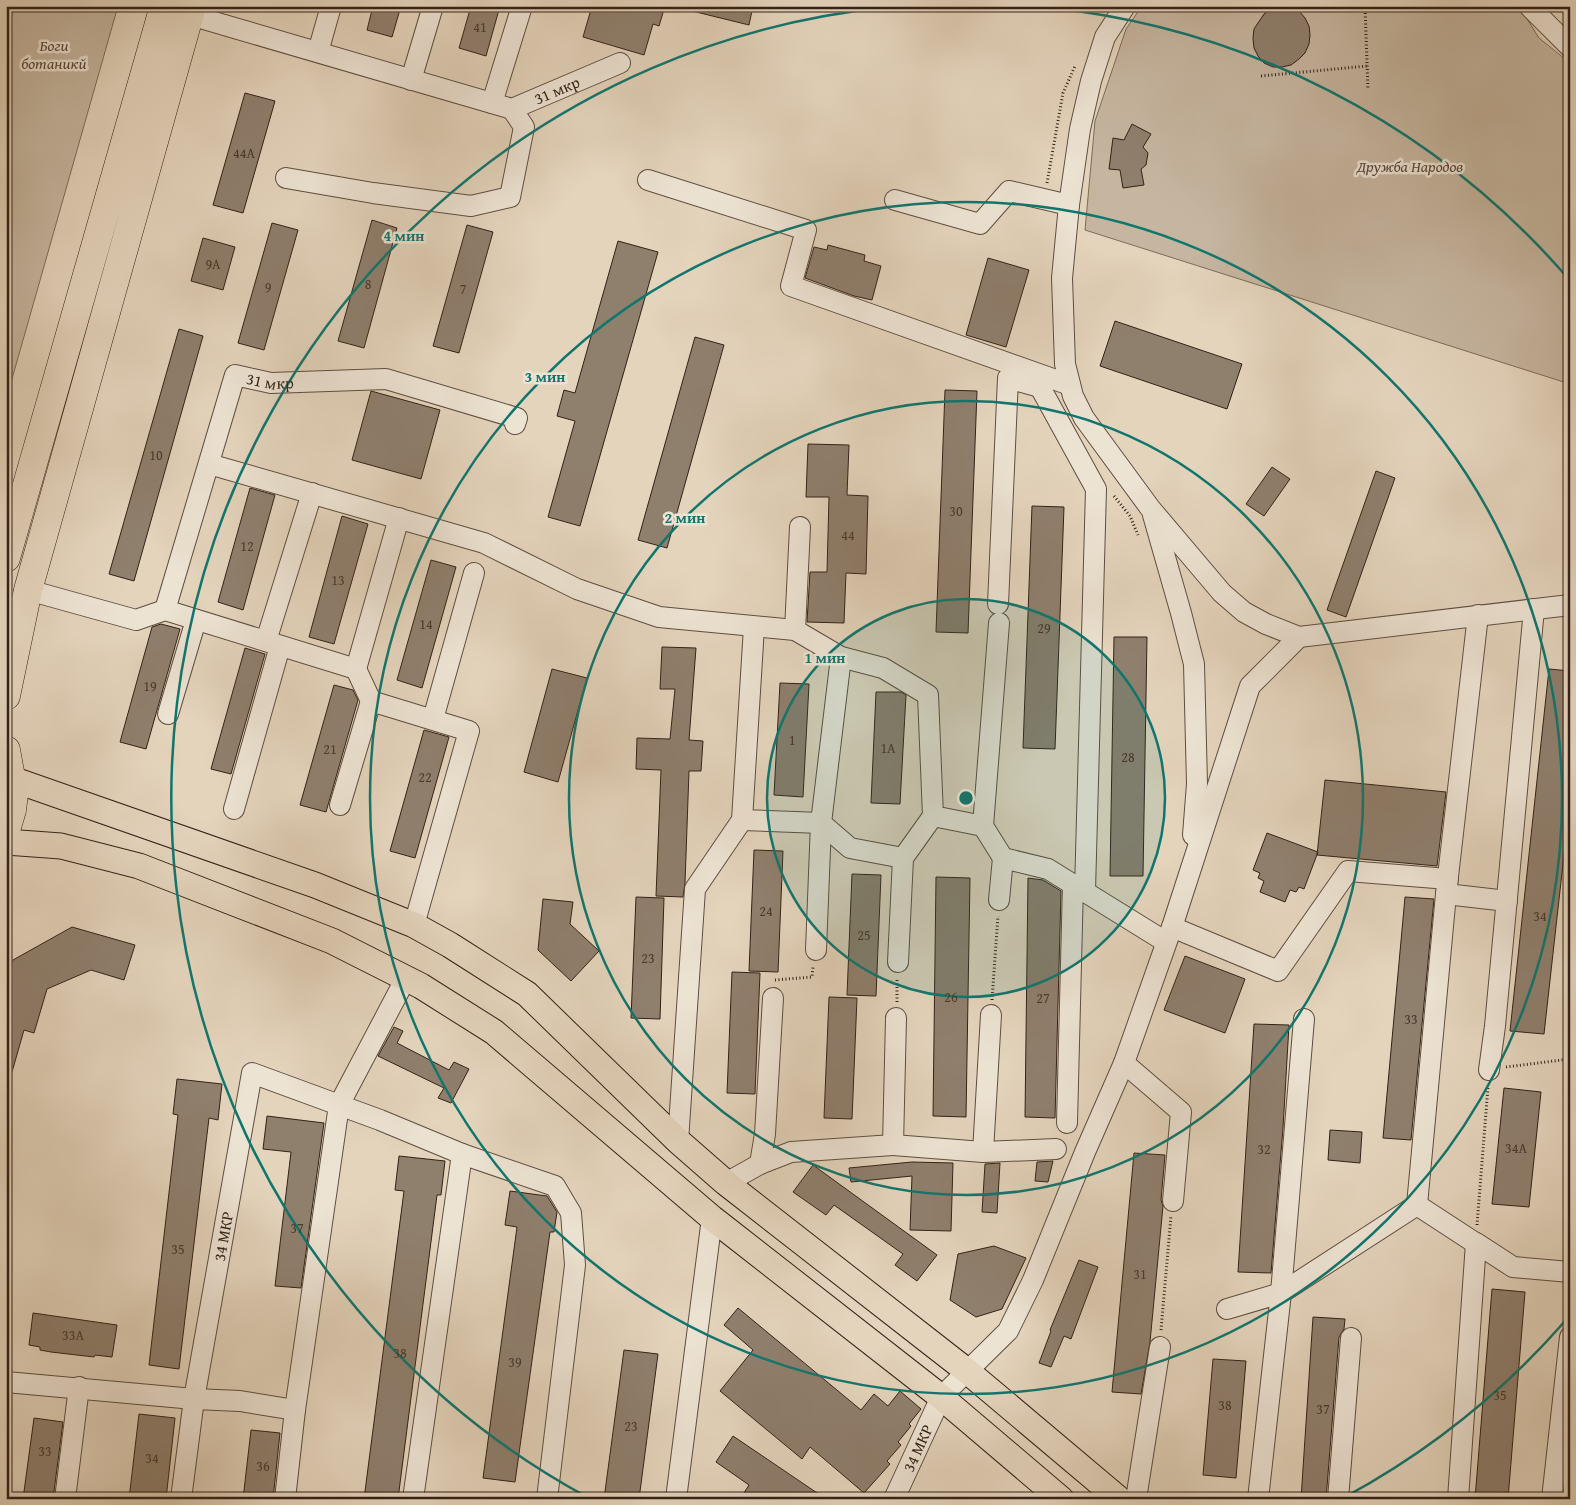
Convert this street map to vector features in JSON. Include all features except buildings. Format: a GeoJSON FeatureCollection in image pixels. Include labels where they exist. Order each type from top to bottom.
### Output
{"type":"FeatureCollection","features":[{"type":"Feature","properties":{"kind":"highway"},"geometry":{"type":"LineString","coordinates":[[6,558],[164,6]]}},
{"type":"Feature","properties":{"kind":"highway"},"geometry":{"type":"LineString","coordinates":[[6,696],[28,590],[192,9]]}},
{"type":"Feature","properties":{"kind":"highway"},"geometry":{"type":"LineString","coordinates":[[6,750],[9,778],[14,794],[12,810],[6,830]]}},
{"type":"Feature","properties":{"kind":"main road"},"geometry":{"type":"LineString","coordinates":[[9,778],[306,882],[414,925],[450,945],[527,994],[678,1141],[726,1183],[967,1371],[1119,1499]]}},
{"type":"Feature","properties":{"kind":"main road"},"geometry":{"type":"LineString","coordinates":[[6,842],[61,846],[139,866],[332,941],[421,986],[494,1032],[712,1218],[941,1398],[1062,1499]]}},
{"type":"Feature","properties":{"kind":"street"},"geometry":{"type":"LineString","coordinates":[[318,52],[331,6]]}},
{"type":"Feature","properties":{"kind":"street"},"geometry":{"type":"LineString","coordinates":[[412,80],[433,6]]}},
{"type":"Feature","properties":{"kind":"street"},"geometry":{"type":"LineString","coordinates":[[492,103],[522,6]]}},
{"type":"Feature","properties":{"kind":"street"},"geometry":{"type":"LineString","coordinates":[[1125,6],[1105,38],[1091,81],[1080,129],[1069,204],[1062,278],[1065,364],[1071,390],[1089,426],[1150,508],[1222,593],[1244,612],[1266,624],[1299,637],[1570,605]]}},
{"type":"Feature","properties":{"kind":"street"},"geometry":{"type":"LineString","coordinates":[[1529,6],[1570,47]]}},
{"type":"Feature","properties":{"kind":"street","name":"31 мкр"},"geometry":{"type":"LineString","coordinates":[[192,9],[318,52],[512,109],[620,63]]}},
{"type":"Feature","properties":{"kind":"street"},"geometry":{"type":"LineString","coordinates":[[286,178],[373,194],[471,206],[510,197],[524,127],[512,109]]}},
{"type":"Feature","properties":{"kind":"street"},"geometry":{"type":"LineString","coordinates":[[648,180],[806,230],[791,286],[1071,390]]}},
{"type":"Feature","properties":{"kind":"street"},"geometry":{"type":"LineString","coordinates":[[895,200],[980,224],[1009,191],[1069,204]]}},
{"type":"Feature","properties":{"kind":"street","name":"31 мкр"},"geometry":{"type":"LineString","coordinates":[[165,610],[235,375],[271,383],[386,380],[516,421]]}},
{"type":"Feature","properties":{"kind":"street"},"geometry":{"type":"LineString","coordinates":[[999,900],[1002,858],[983,826],[998,614],[1008,378],[1040,387],[1071,390]]}},
{"type":"Feature","properties":{"kind":"street"},"geometry":{"type":"LineString","coordinates":[[1040,387],[1096,489],[1067,1123]]}},
{"type":"Feature","properties":{"kind":"street"},"geometry":{"type":"LineString","coordinates":[[209,464],[484,543],[577,589],[659,617],[795,630],[841,657],[883,668],[928,695],[933,816],[903,858],[898,962]]}},
{"type":"Feature","properties":{"kind":"street"},"geometry":{"type":"LineString","coordinates":[[234,809],[273,644],[312,493]]}},
{"type":"Feature","properties":{"kind":"street"},"geometry":{"type":"LineString","coordinates":[[1150,508],[1194,664],[1197,784],[1194,830],[1169,935]]}},
{"type":"Feature","properties":{"kind":"street"},"geometry":{"type":"LineString","coordinates":[[340,805],[371,701],[356,669],[399,518]]}},
{"type":"Feature","properties":{"kind":"street"},"geometry":{"type":"LineString","coordinates":[[795,630],[800,528]]}},
{"type":"Feature","properties":{"kind":"street"},"geometry":{"type":"LineString","coordinates":[[433,719],[474,573]]}},
{"type":"Feature","properties":{"kind":"street"},"geometry":{"type":"LineString","coordinates":[[28,590],[136,620],[165,610],[356,669]]}},
{"type":"Feature","properties":{"kind":"street"},"geometry":{"type":"LineString","coordinates":[[1489,1070],[1534,609]]}},
{"type":"Feature","properties":{"kind":"street"},"geometry":{"type":"LineString","coordinates":[[1416,1205],[1447,886],[1478,615]]}},
{"type":"Feature","properties":{"kind":"street"},"geometry":{"type":"LineString","coordinates":[[168,714],[196,620]]}},
{"type":"Feature","properties":{"kind":"street"},"geometry":{"type":"LineString","coordinates":[[678,1141],[695,889],[742,820],[754,627]]}},
{"type":"Feature","properties":{"kind":"street"},"geometry":{"type":"LineString","coordinates":[[1169,935],[1250,686],[1299,637]]}},
{"type":"Feature","properties":{"kind":"street"},"geometry":{"type":"LineString","coordinates":[[816,950],[821,824],[841,657]]}},
{"type":"Feature","properties":{"kind":"street"},"geometry":{"type":"LineString","coordinates":[[371,701],[469,731],[414,925]]}},
{"type":"Feature","properties":{"kind":"street"},"geometry":{"type":"LineString","coordinates":[[933,816],[983,826]]}},
{"type":"Feature","properties":{"kind":"street"},"geometry":{"type":"LineString","coordinates":[[742,820],[821,824],[850,848],[903,858]]}},
{"type":"Feature","properties":{"kind":"street"},"geometry":{"type":"LineString","coordinates":[[1002,858],[1048,869],[1079,888],[1169,935],[1278,971],[1348,871],[1447,886],[1507,901]]}},
{"type":"Feature","properties":{"kind":"street","name":"34 МКР"},"geometry":{"type":"LineString","coordinates":[[894,1499],[941,1398],[1008,1331],[1033,1280],[1085,1152],[1124,1063],[1169,935]]}},
{"type":"Feature","properties":{"kind":"street"},"geometry":{"type":"LineString","coordinates":[[285,1499],[295,1410],[339,1105],[406,978]]}},
{"type":"Feature","properties":{"kind":"street"},"geometry":{"type":"LineString","coordinates":[[760,1164],[765,1134],[774,998]]}},
{"type":"Feature","properties":{"kind":"street"},"geometry":{"type":"LineString","coordinates":[[982,1152],[991,1015]]}},
{"type":"Feature","properties":{"kind":"street"},"geometry":{"type":"LineString","coordinates":[[893,1145],[896,1018]]}},
{"type":"Feature","properties":{"kind":"street"},"geometry":{"type":"LineString","coordinates":[[1258,1499],[1281,1293],[1304,1019]]}},
{"type":"Feature","properties":{"kind":"street"},"geometry":{"type":"LineString","coordinates":[[1124,1063],[1182,1112],[1173,1201]]}},
{"type":"Feature","properties":{"kind":"street","name":"34 МКР"},"geometry":{"type":"LineString","coordinates":[[181,1499],[194,1399],[252,1074],[339,1105]]}},
{"type":"Feature","properties":{"kind":"street"},"geometry":{"type":"LineString","coordinates":[[339,1105],[462,1154],[555,1186],[571,1213],[575,1265],[547,1499]]}},
{"type":"Feature","properties":{"kind":"street"},"geometry":{"type":"LineString","coordinates":[[726,1183],[760,1164],[790,1152],[893,1145],[982,1152],[1056,1149]]}},
{"type":"Feature","properties":{"kind":"street"},"geometry":{"type":"LineString","coordinates":[[413,1499],[462,1154]]}},
{"type":"Feature","properties":{"kind":"street"},"geometry":{"type":"LineString","coordinates":[[1416,1205],[1513,1268],[1570,1272]]}},
{"type":"Feature","properties":{"kind":"street"},"geometry":{"type":"LineString","coordinates":[[1228,1309],[1281,1293],[1416,1205]]}},
{"type":"Feature","properties":{"kind":"street"},"geometry":{"type":"LineString","coordinates":[[676,1499],[712,1218]]}},
{"type":"Feature","properties":{"kind":"street"},"geometry":{"type":"LineString","coordinates":[[1458,1499],[1476,1243]]}},
{"type":"Feature","properties":{"kind":"street"},"geometry":{"type":"LineString","coordinates":[[1552,1499],[1570,1337]]}},
{"type":"Feature","properties":{"kind":"street"},"geometry":{"type":"LineString","coordinates":[[1338,1499],[1351,1338]]}},
{"type":"Feature","properties":{"kind":"street"},"geometry":{"type":"LineString","coordinates":[[1136,1499],[1160,1347]]}},
{"type":"Feature","properties":{"kind":"street"},"geometry":{"type":"LineString","coordinates":[[6,1382],[79,1387],[194,1399],[240,1401],[295,1410]]}},
{"type":"Feature","properties":{"kind":"street"},"geometry":{"type":"LineString","coordinates":[[65,1499],[79,1387]]}},
{"type":"Feature","properties":{"kind":"path"},"geometry":{"type":"LineString","coordinates":[[1365,6],[1368,90]]}},
{"type":"Feature","properties":{"kind":"path"},"geometry":{"type":"LineString","coordinates":[[1261,76],[1367,66]]}},
{"type":"Feature","properties":{"kind":"path"},"geometry":{"type":"LineString","coordinates":[[991,1015],[999,900]]}},
{"type":"Feature","properties":{"kind":"path"},"geometry":{"type":"LineString","coordinates":[[774,998],[776,980],[812,977],[816,950]]}},
{"type":"Feature","properties":{"kind":"path"},"geometry":{"type":"LineString","coordinates":[[896,1018],[898,962]]}},
{"type":"Feature","properties":{"kind":"path"},"geometry":{"type":"LineString","coordinates":[[1476,1243],[1489,1070],[1570,1058]]}},
{"type":"Feature","properties":{"kind":"path"},"geometry":{"type":"LineString","coordinates":[[1160,1347],[1173,1201]]}},
{"type":"Feature","properties":{"kind":"green space","name":"Боги ботаникй"},"geometry":{"type":"Polygon","coordinates":[[[6,6],[118,6],[6,400],[6,6]]]}},
{"type":"Feature","properties":{"kind":"green space","name":"Дружба Народов"},"geometry":{"type":"Polygon","coordinates":[[[1142,6],[1519,6],[1539,38],[1570,63],[1570,384],[1085,230],[1095,121],[1126,29],[1142,6]]]}}]}
